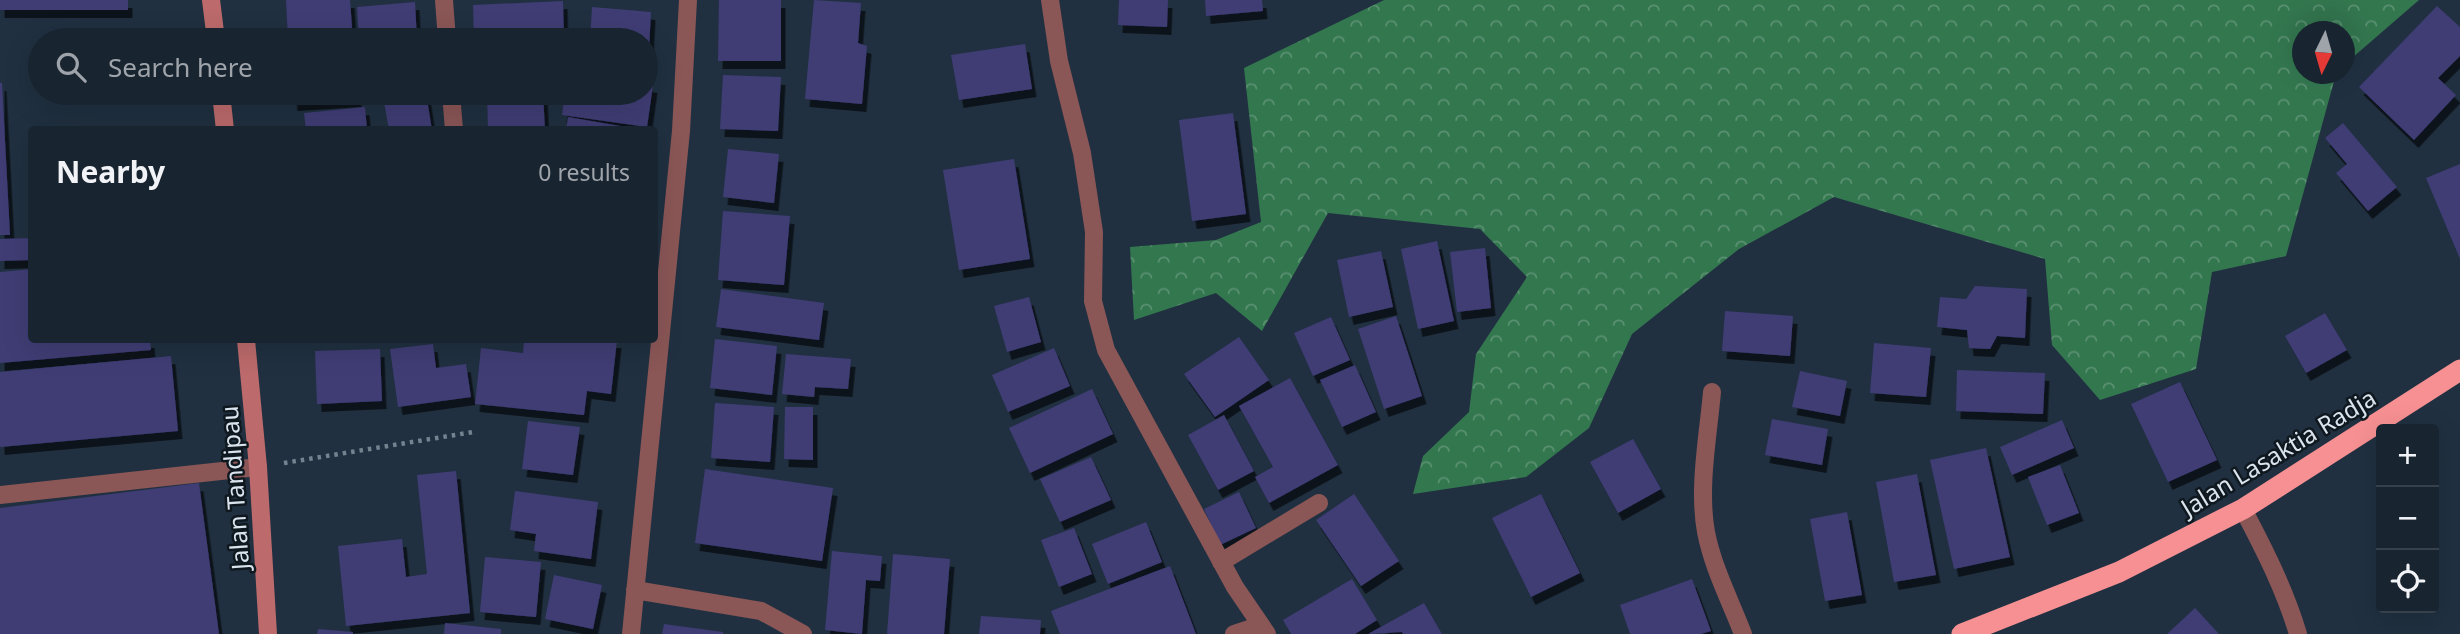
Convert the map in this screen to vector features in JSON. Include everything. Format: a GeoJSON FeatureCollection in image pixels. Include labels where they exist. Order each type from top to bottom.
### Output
{"type":"FeatureCollection","features":[{"type":"Feature","properties":{"kind":"highway","name":"Jalan Lasaktia Radja"},"geometry":{"type":"LineString","coordinates":[[1962,634],[2119,572],[2244,509],[2460,370]]}},
{"type":"Feature","properties":{"kind":"street"},"geometry":{"type":"LineString","coordinates":[[212,0],[215,28]]}},
{"type":"Feature","properties":{"kind":"street"},"geometry":{"type":"LineString","coordinates":[[444,0],[446,28]]}},
{"type":"Feature","properties":{"kind":"street"},"geometry":{"type":"LineString","coordinates":[[631,634],[679,159],[688,0]]}},
{"type":"Feature","properties":{"kind":"street"},"geometry":{"type":"LineString","coordinates":[[1050,0],[1059,61],[1082,153],[1094,232],[1093,301],[1106,349],[1221,562],[1264,630],[1234,634]]}},
{"type":"Feature","properties":{"kind":"street"},"geometry":{"type":"LineString","coordinates":[[222,105],[225,126]]}},
{"type":"Feature","properties":{"kind":"street"},"geometry":{"type":"LineString","coordinates":[[452,105],[454,126]]}},
{"type":"Feature","properties":{"kind":"street","name":"Jalan Tandipau"},"geometry":{"type":"LineString","coordinates":[[246,343],[258,467],[268,634]]}},
{"type":"Feature","properties":{"kind":"street"},"geometry":{"type":"LineString","coordinates":[[1712,392],[1704,481],[1706,529],[1714,564],[1742,634]]}},
{"type":"Feature","properties":{"kind":"street"},"geometry":{"type":"LineString","coordinates":[[0,495],[258,467]]}},
{"type":"Feature","properties":{"kind":"street"},"geometry":{"type":"LineString","coordinates":[[1221,562],[1319,503]]}},
{"type":"Feature","properties":{"kind":"street"},"geometry":{"type":"LineString","coordinates":[[2244,509],[2291,610],[2298,634]]}},
{"type":"Feature","properties":{"kind":"street"},"geometry":{"type":"LineString","coordinates":[[635,590],[761,611],[803,634]]}},
{"type":"Feature","properties":{"kind":"path"},"geometry":{"type":"LineString","coordinates":[[258,467],[473,432]]}},
{"type":"Feature","properties":{"kind":"green space"},"geometry":{"type":"Polygon","coordinates":[[[1384,0],[2419,0],[2355,55],[2355,21],[2292,21],[2292,84],[2333,84],[2286,256],[2212,272],[2196,369],[2100,400],[2052,345],[2045,259],[1834,197],[1739,249],[1632,334],[1589,428],[1526,477],[1413,494],[1423,456],[1469,412],[1476,354],[1527,277],[1480,229],[1328,213],[1262,331],[1216,293],[1134,320],[1130,247],[1216,240],[1261,222],[1244,68],[1384,0]]]}},
{"type":"Feature","properties":{"kind":"building"},"geometry":{"type":"Polygon","coordinates":[[[0,0],[128,0],[128,10],[0,10],[0,0]]]}},
{"type":"Feature","properties":{"kind":"building"},"geometry":{"type":"Polygon","coordinates":[[[286,0],[350,0],[352,28],[287,28],[286,0]]]}},
{"type":"Feature","properties":{"kind":"building"},"geometry":{"type":"Polygon","coordinates":[[[719,0],[781,0],[781,61],[718,61],[719,0]]]}},
{"type":"Feature","properties":{"kind":"building"},"geometry":{"type":"Polygon","coordinates":[[[814,0],[861,3],[858,43],[867,46],[862,104],[805,99],[814,0]]]}},
{"type":"Feature","properties":{"kind":"building"},"geometry":{"type":"Polygon","coordinates":[[[1119,0],[1168,0],[1167,27],[1118,25],[1119,0]]]}},
{"type":"Feature","properties":{"kind":"building"},"geometry":{"type":"Polygon","coordinates":[[[1205,0],[1262,0],[1263,11],[1206,16],[1205,0]]]}},
{"type":"Feature","properties":{"kind":"building"},"geometry":{"type":"Polygon","coordinates":[[[563,1],[564,28],[474,28],[473,5],[563,1]]]}},
{"type":"Feature","properties":{"kind":"building"},"geometry":{"type":"Polygon","coordinates":[[[415,2],[416,28],[358,28],[357,7],[415,2]]]}},
{"type":"Feature","properties":{"kind":"building"},"geometry":{"type":"Polygon","coordinates":[[[2437,6],[2460,27],[2460,56],[2438,78],[2456,95],[2414,140],[2359,87],[2437,6]]]}},
{"type":"Feature","properties":{"kind":"building"},"geometry":{"type":"Polygon","coordinates":[[[592,7],[651,12],[650,28],[591,28],[592,7]]]}},
{"type":"Feature","properties":{"kind":"building"},"geometry":{"type":"Polygon","coordinates":[[[1025,44],[1032,89],[959,100],[951,55],[1025,44]]]}},
{"type":"Feature","properties":{"kind":"building"},"geometry":{"type":"Polygon","coordinates":[[[723,75],[781,77],[778,131],[720,129],[723,75]]]}},
{"type":"Feature","properties":{"kind":"building"},"geometry":{"type":"Polygon","coordinates":[[[2,83],[10,235],[0,235],[2,83]]]}},
{"type":"Feature","properties":{"kind":"building"},"geometry":{"type":"Polygon","coordinates":[[[385,105],[428,105],[431,126],[388,126],[385,105]]]}},
{"type":"Feature","properties":{"kind":"building"},"geometry":{"type":"Polygon","coordinates":[[[487,105],[544,105],[545,126],[488,126],[487,105]]]}},
{"type":"Feature","properties":{"kind":"building"},"geometry":{"type":"Polygon","coordinates":[[[563,105],[650,105],[647,126],[562,115],[563,105]]]}},
{"type":"Feature","properties":{"kind":"building"},"geometry":{"type":"Polygon","coordinates":[[[365,107],[367,126],[306,126],[304,113],[365,107]]]}},
{"type":"Feature","properties":{"kind":"building"},"geometry":{"type":"Polygon","coordinates":[[[1233,113],[1246,214],[1192,221],[1179,120],[1233,113]]]}},
{"type":"Feature","properties":{"kind":"building"},"geometry":{"type":"Polygon","coordinates":[[[568,117],[620,126],[567,126],[568,117]]]}},
{"type":"Feature","properties":{"kind":"building"},"geometry":{"type":"Polygon","coordinates":[[[2343,123],[2397,187],[2368,211],[2336,173],[2347,164],[2325,138],[2343,123]]]}},
{"type":"Feature","properties":{"kind":"building"},"geometry":{"type":"Polygon","coordinates":[[[728,149],[779,154],[774,203],[723,197],[728,149]]]}},
{"type":"Feature","properties":{"kind":"building"},"geometry":{"type":"Polygon","coordinates":[[[1014,159],[1030,259],[959,270],[943,170],[1014,159]]]}},
{"type":"Feature","properties":{"kind":"building"},"geometry":{"type":"Polygon","coordinates":[[[2460,164],[2460,259],[2426,178],[2460,164]]]}},
{"type":"Feature","properties":{"kind":"building"},"geometry":{"type":"Polygon","coordinates":[[[723,211],[790,216],[784,285],[718,280],[723,211]]]}},
{"type":"Feature","properties":{"kind":"building"},"geometry":{"type":"Polygon","coordinates":[[[28,238],[28,260],[0,261],[0,239],[28,238]]]}},
{"type":"Feature","properties":{"kind":"building"},"geometry":{"type":"Polygon","coordinates":[[[1437,241],[1454,321],[1418,329],[1401,249],[1437,241]]]}},
{"type":"Feature","properties":{"kind":"building"},"geometry":{"type":"Polygon","coordinates":[[[1485,248],[1491,308],[1457,312],[1450,252],[1485,248]]]}},
{"type":"Feature","properties":{"kind":"building"},"geometry":{"type":"Polygon","coordinates":[[[1381,251],[1393,307],[1349,317],[1337,260],[1381,251]]]}},
{"type":"Feature","properties":{"kind":"building"},"geometry":{"type":"Polygon","coordinates":[[[28,269],[28,343],[150,343],[151,350],[0,363],[0,272],[28,269]]]}},
{"type":"Feature","properties":{"kind":"building"},"geometry":{"type":"Polygon","coordinates":[[[1975,286],[2027,289],[2025,338],[1997,336],[1990,349],[1969,348],[1967,330],[1937,327],[1940,297],[1966,299],[1975,286]]]}},
{"type":"Feature","properties":{"kind":"building"},"geometry":{"type":"Polygon","coordinates":[[[721,289],[824,303],[819,340],[716,327],[721,289]]]}},
{"type":"Feature","properties":{"kind":"building"},"geometry":{"type":"Polygon","coordinates":[[[1029,297],[1041,342],[1007,352],[994,306],[1029,297]]]}},
{"type":"Feature","properties":{"kind":"building"},"geometry":{"type":"Polygon","coordinates":[[[1725,311],[1793,316],[1790,356],[1722,351],[1725,311]]]}},
{"type":"Feature","properties":{"kind":"building"},"geometry":{"type":"Polygon","coordinates":[[[2325,313],[2347,350],[2306,373],[2285,336],[2325,313]]]}},
{"type":"Feature","properties":{"kind":"building"},"geometry":{"type":"Polygon","coordinates":[[[1396,316],[1422,396],[1384,409],[1358,329],[1396,316]]]}},
{"type":"Feature","properties":{"kind":"building"},"geometry":{"type":"Polygon","coordinates":[[[1331,317],[1350,360],[1313,376],[1294,333],[1331,317]]]}},
{"type":"Feature","properties":{"kind":"building"},"geometry":{"type":"Polygon","coordinates":[[[1239,337],[1269,380],[1215,417],[1184,374],[1239,337]]]}},
{"type":"Feature","properties":{"kind":"building"},"geometry":{"type":"Polygon","coordinates":[[[715,339],[777,346],[772,395],[710,388],[715,339]]]}},
{"type":"Feature","properties":{"kind":"building"},"geometry":{"type":"Polygon","coordinates":[[[524,343],[617,343],[611,394],[587,391],[584,415],[475,404],[481,348],[523,353],[524,343]]]}},
{"type":"Feature","properties":{"kind":"building"},"geometry":{"type":"Polygon","coordinates":[[[1874,343],[1931,348],[1926,397],[1870,393],[1874,343]]]}},
{"type":"Feature","properties":{"kind":"building"},"geometry":{"type":"Polygon","coordinates":[[[433,344],[436,368],[466,364],[471,397],[398,407],[390,349],[433,344]]]}},
{"type":"Feature","properties":{"kind":"building"},"geometry":{"type":"Polygon","coordinates":[[[1054,348],[1070,386],[1008,412],[992,375],[1054,348]]]}},
{"type":"Feature","properties":{"kind":"building"},"geometry":{"type":"Polygon","coordinates":[[[380,349],[382,401],[317,404],[315,351],[380,349]]]}},
{"type":"Feature","properties":{"kind":"building"},"geometry":{"type":"Polygon","coordinates":[[[786,354],[851,359],[848,389],[815,387],[814,397],[782,394],[786,354]]]}},
{"type":"Feature","properties":{"kind":"building"},"geometry":{"type":"Polygon","coordinates":[[[171,356],[178,431],[0,447],[0,372],[171,356]]]}},
{"type":"Feature","properties":{"kind":"building"},"geometry":{"type":"Polygon","coordinates":[[[1355,365],[1376,412],[1342,427],[1320,380],[1355,365]]]}},
{"type":"Feature","properties":{"kind":"building"},"geometry":{"type":"Polygon","coordinates":[[[1957,370],[2045,373],[2043,414],[1956,411],[1957,370]]]}},
{"type":"Feature","properties":{"kind":"building"},"geometry":{"type":"Polygon","coordinates":[[[1800,371],[1847,381],[1840,416],[1792,407],[1800,371]]]}},
{"type":"Feature","properties":{"kind":"building"},"geometry":{"type":"Polygon","coordinates":[[[1290,378],[1338,465],[1269,503],[1255,477],[1273,467],[1239,406],[1290,378]]]}},
{"type":"Feature","properties":{"kind":"building"},"geometry":{"type":"Polygon","coordinates":[[[2180,382],[2217,460],[2168,482],[2131,404],[2180,382]]]}},
{"type":"Feature","properties":{"kind":"building"},"geometry":{"type":"Polygon","coordinates":[[[1092,389],[1113,434],[1030,473],[1009,428],[1092,389]]]}},
{"type":"Feature","properties":{"kind":"building"},"geometry":{"type":"Polygon","coordinates":[[[715,403],[774,407],[770,462],[711,458],[715,403]]]}},
{"type":"Feature","properties":{"kind":"building"},"geometry":{"type":"Polygon","coordinates":[[[785,407],[813,407],[813,460],[784,459],[785,407]]]}},
{"type":"Feature","properties":{"kind":"building"},"geometry":{"type":"Polygon","coordinates":[[[1224,415],[1254,471],[1218,490],[1188,435],[1224,415]]]}},
{"type":"Feature","properties":{"kind":"building"},"geometry":{"type":"Polygon","coordinates":[[[1772,419],[1828,429],[1822,465],[1765,455],[1772,419]]]}},
{"type":"Feature","properties":{"kind":"building"},"geometry":{"type":"Polygon","coordinates":[[[2062,420],[2074,448],[2012,475],[2000,447],[2062,420]]]}},
{"type":"Feature","properties":{"kind":"building"},"geometry":{"type":"Polygon","coordinates":[[[528,421],[580,427],[573,475],[522,469],[528,421]]]}},
{"type":"Feature","properties":{"kind":"building"},"geometry":{"type":"Polygon","coordinates":[[[1633,439],[1661,489],[1618,513],[1590,462],[1633,439]]]}},
{"type":"Feature","properties":{"kind":"building"},"geometry":{"type":"Polygon","coordinates":[[[1986,448],[2010,557],[1954,569],[1930,460],[1986,448]]]}},
{"type":"Feature","properties":{"kind":"building"},"geometry":{"type":"Polygon","coordinates":[[[1091,457],[1111,500],[1060,522],[1040,479],[1091,457]]]}},
{"type":"Feature","properties":{"kind":"building"},"geometry":{"type":"Polygon","coordinates":[[[2060,465],[2079,513],[2047,525],[2028,477],[2060,465]]]}},
{"type":"Feature","properties":{"kind":"building"},"geometry":{"type":"Polygon","coordinates":[[[705,469],[833,488],[822,561],[695,543],[705,469]]]}},
{"type":"Feature","properties":{"kind":"building"},"geometry":{"type":"Polygon","coordinates":[[[456,471],[470,613],[346,626],[338,546],[402,539],[406,577],[427,574],[417,475],[456,471]]]}},
{"type":"Feature","properties":{"kind":"building"},"geometry":{"type":"Polygon","coordinates":[[[1917,474],[1936,575],[1894,582],[1876,482],[1917,474]]]}},
{"type":"Feature","properties":{"kind":"building"},"geometry":{"type":"Polygon","coordinates":[[[199,483],[219,634],[0,634],[0,508],[199,483]]]}},
{"type":"Feature","properties":{"kind":"building"},"geometry":{"type":"Polygon","coordinates":[[[515,491],[598,502],[591,559],[534,551],[536,534],[510,530],[515,491]]]}},
{"type":"Feature","properties":{"kind":"building"},"geometry":{"type":"Polygon","coordinates":[[[1239,492],[1256,528],[1220,545],[1204,509],[1239,492]]]}},
{"type":"Feature","properties":{"kind":"building"},"geometry":{"type":"Polygon","coordinates":[[[1354,494],[1399,561],[1361,586],[1316,520],[1354,494]]]}},
{"type":"Feature","properties":{"kind":"building"},"geometry":{"type":"Polygon","coordinates":[[[1541,494],[1580,573],[1531,597],[1492,518],[1541,494]]]}},
{"type":"Feature","properties":{"kind":"building"},"geometry":{"type":"Polygon","coordinates":[[[1847,512],[1862,595],[1825,601],[1810,519],[1847,512]]]}},
{"type":"Feature","properties":{"kind":"building"},"geometry":{"type":"Polygon","coordinates":[[[1146,522],[1162,562],[1108,584],[1092,544],[1146,522]]]}},
{"type":"Feature","properties":{"kind":"building"},"geometry":{"type":"Polygon","coordinates":[[[1074,528],[1092,574],[1059,587],[1041,540],[1074,528]]]}},
{"type":"Feature","properties":{"kind":"building"},"geometry":{"type":"Polygon","coordinates":[[[832,551],[882,556],[880,581],[866,580],[862,634],[825,630],[832,551]]]}},
{"type":"Feature","properties":{"kind":"building"},"geometry":{"type":"Polygon","coordinates":[[[893,554],[950,559],[944,634],[887,634],[893,554]]]}},
{"type":"Feature","properties":{"kind":"building"},"geometry":{"type":"Polygon","coordinates":[[[485,557],[541,562],[536,617],[480,612],[485,557]]]}},
{"type":"Feature","properties":{"kind":"building"},"geometry":{"type":"Polygon","coordinates":[[[1170,566],[1196,634],[1060,634],[1051,611],[1170,566]]]}},
{"type":"Feature","properties":{"kind":"building"},"geometry":{"type":"Polygon","coordinates":[[[554,575],[602,585],[593,629],[545,619],[554,575]]]}},
{"type":"Feature","properties":{"kind":"building"},"geometry":{"type":"Polygon","coordinates":[[[1352,579],[1377,620],[1355,634],[1291,634],[1283,620],[1352,579]]]}},
{"type":"Feature","properties":{"kind":"building"},"geometry":{"type":"Polygon","coordinates":[[[1692,579],[1711,631],[1701,634],[1630,634],[1620,605],[1692,579]]]}},
{"type":"Feature","properties":{"kind":"building"},"geometry":{"type":"Polygon","coordinates":[[[1424,603],[1442,634],[1368,634],[1424,603]]]}},
{"type":"Feature","properties":{"kind":"building"},"geometry":{"type":"Polygon","coordinates":[[[2195,608],[2219,634],[2167,634],[2195,608]]]}},
{"type":"Feature","properties":{"kind":"building"},"geometry":{"type":"Polygon","coordinates":[[[981,616],[1041,620],[1040,634],[979,634],[981,616]]]}},
{"type":"Feature","properties":{"kind":"building"},"geometry":{"type":"Polygon","coordinates":[[[445,623],[501,629],[501,634],[444,634],[445,623]]]}},
{"type":"Feature","properties":{"kind":"building"},"geometry":{"type":"Polygon","coordinates":[[[664,624],[723,632],[723,634],[662,634],[664,624]]]}},
{"type":"Feature","properties":{"kind":"building"},"geometry":{"type":"Polygon","coordinates":[[[318,629],[353,632],[353,634],[317,634],[318,629]]]}}]}
